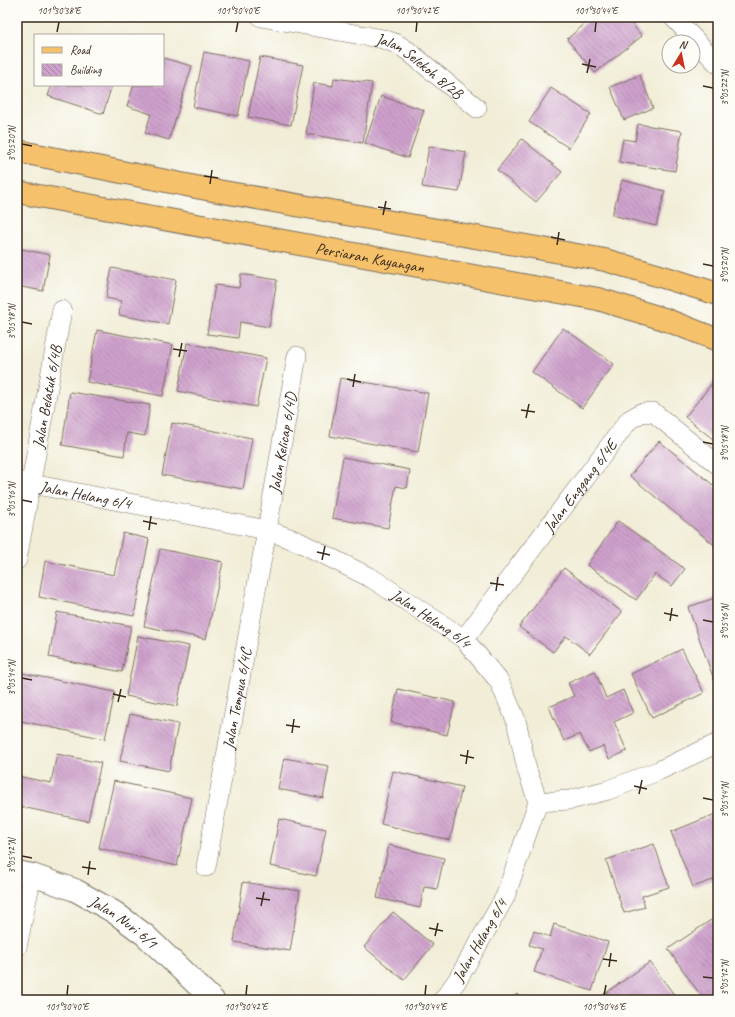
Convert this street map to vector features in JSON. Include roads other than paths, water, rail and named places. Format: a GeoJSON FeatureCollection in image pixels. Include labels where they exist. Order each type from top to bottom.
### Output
{"type":"FeatureCollection","features":[{"type":"Feature","properties":{"kind":"main road"},"geometry":{"type":"LineString","coordinates":[[17,151],[200,188],[604,260],[718,294]]}},
{"type":"Feature","properties":{"kind":"main road","name":"Persiaran Kayangan"},"geometry":{"type":"LineString","coordinates":[[17,192],[598,299],[664,319],[718,340]]}},
{"type":"Feature","properties":{"kind":"main road"},"geometry":{"type":"LineString","coordinates":[[17,196],[41,197]]}},
{"type":"Feature","properties":{"kind":"street","name":"Jalan Selekoh 8/2B"},"geometry":{"type":"LineString","coordinates":[[261,17],[384,39],[397,44],[408,51],[477,108]]}},
{"type":"Feature","properties":{"kind":"street"},"geometry":{"type":"LineString","coordinates":[[673,17],[718,64]]}},
{"type":"Feature","properties":{"kind":"street","name":"Jalan Belatuk 6/4B"},"geometry":{"type":"LineString","coordinates":[[17,560],[24,482],[62,310]]}},
{"type":"Feature","properties":{"kind":"street","name":"Jalan Kelicap 6/4D"},"geometry":{"type":"LineString","coordinates":[[268,530],[297,356]]}},
{"type":"Feature","properties":{"kind":"street","name":"Jalan Enggang 6/4E"},"geometry":{"type":"LineString","coordinates":[[464,639],[629,420],[641,413],[653,412],[718,465]]}},
{"type":"Feature","properties":{"kind":"street","name":"Jalan Helang 6/4"},"geometry":{"type":"LineString","coordinates":[[24,482],[268,530],[297,541],[373,579],[464,639],[499,681],[516,720],[527,770],[538,802],[505,897],[458,979],[443,1000]]}},
{"type":"Feature","properties":{"kind":"street","name":"Jalan Tempua 6/4C"},"geometry":{"type":"LineString","coordinates":[[206,867],[268,530]]}},
{"type":"Feature","properties":{"kind":"street"},"geometry":{"type":"LineString","coordinates":[[538,802],[570,800],[608,790],[658,771],[718,743]]}},
{"type":"Feature","properties":{"kind":"street"},"geometry":{"type":"LineString","coordinates":[[17,947],[24,874]]}},
{"type":"Feature","properties":{"kind":"street","name":"Jalan Nuri 6/1"},"geometry":{"type":"LineString","coordinates":[[24,874],[75,890],[114,912],[145,935],[212,1000]]}}]}
